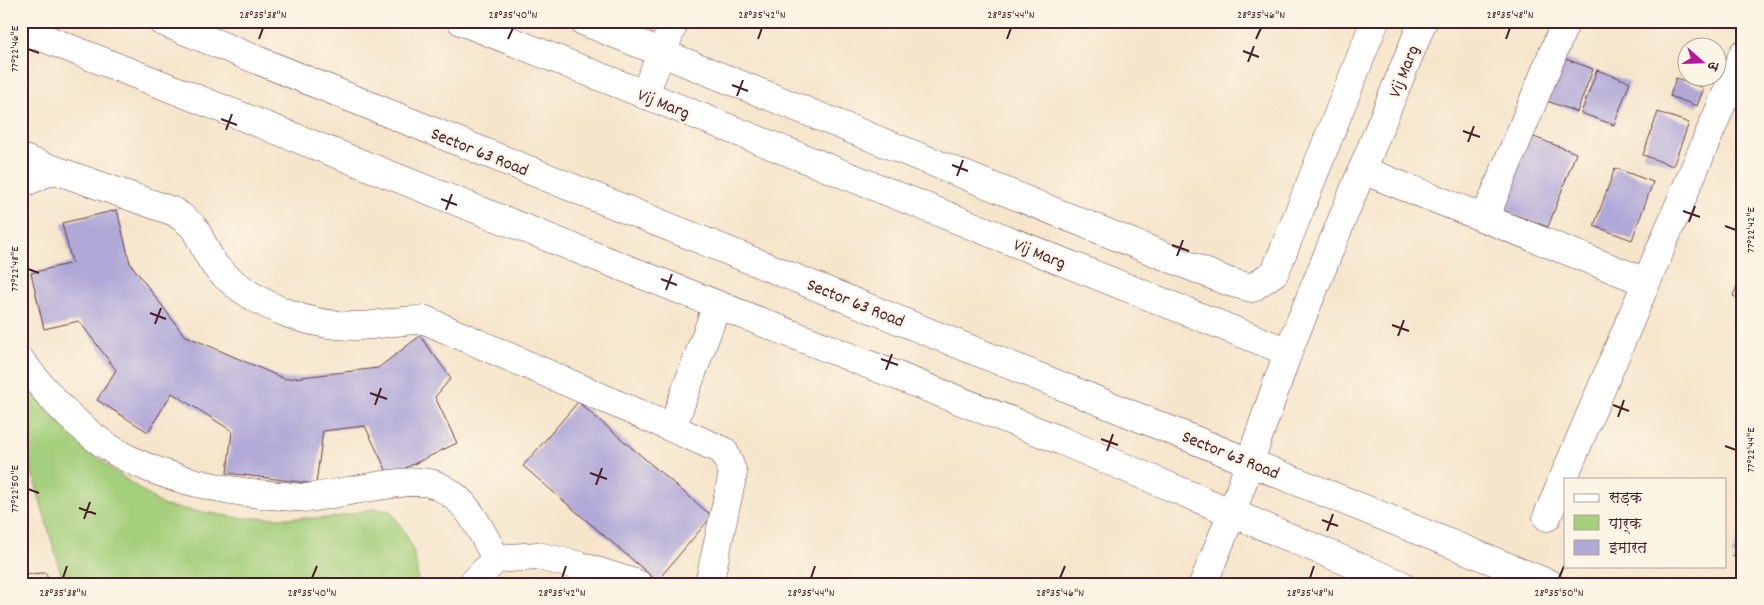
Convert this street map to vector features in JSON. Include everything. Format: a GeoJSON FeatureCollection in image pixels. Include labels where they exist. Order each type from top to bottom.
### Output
{"type":"FeatureCollection","features":[{"type":"Feature","properties":{"kind":"street","name":"Sector 63 Road"},"geometry":{"type":"LineString","coordinates":[[161,21],[1550,584]]}},
{"type":"Feature","properties":{"kind":"street","name":"Vij Marg"},"geometry":{"type":"LineString","coordinates":[[461,21],[1288,352],[1424,21]]}},
{"type":"Feature","properties":{"kind":"street"},"geometry":{"type":"LineString","coordinates":[[583,21],[1229,282],[1252,288],[1275,272],[1375,21]]}},
{"type":"Feature","properties":{"kind":"street"},"geometry":{"type":"LineString","coordinates":[[644,95],[675,21]]}},
{"type":"Feature","properties":{"kind":"street"},"geometry":{"type":"LineString","coordinates":[[1485,218],[1566,21]]}},
{"type":"Feature","properties":{"kind":"street"},"geometry":{"type":"LineString","coordinates":[[21,29],[1062,441],[1400,584]]}},
{"type":"Feature","properties":{"kind":"street"},"geometry":{"type":"LineString","coordinates":[[1547,517],[1743,54]]}},
{"type":"Feature","properties":{"kind":"street"},"geometry":{"type":"LineString","coordinates":[[21,158],[175,212],[193,227],[217,267],[248,294],[299,319],[324,324],[361,326],[408,319],[425,320],[724,451],[733,473],[709,584]]}},
{"type":"Feature","properties":{"kind":"street"},"geometry":{"type":"LineString","coordinates":[[21,184],[53,170]]}},
{"type":"Feature","properties":{"kind":"street"},"geometry":{"type":"LineString","coordinates":[[1362,170],[1646,282]]}},
{"type":"Feature","properties":{"kind":"street"},"geometry":{"type":"LineString","coordinates":[[672,428],[717,305]]}},
{"type":"Feature","properties":{"kind":"street"},"geometry":{"type":"LineString","coordinates":[[1202,584],[1232,513],[1288,352]]}},
{"type":"Feature","properties":{"kind":"street"},"geometry":{"type":"LineString","coordinates":[[21,361],[45,392],[78,422],[116,452],[149,467],[206,485],[249,494],[310,498],[407,481],[430,482],[448,490],[462,502],[474,518],[496,559]]}},
{"type":"Feature","properties":{"kind":"street"},"geometry":{"type":"LineString","coordinates":[[472,584],[496,559],[538,556],[581,566],[638,584]]}},
{"type":"Feature","properties":{"kind":"green space"},"geometry":{"type":"Polygon","coordinates":[[[21,373],[51,415],[110,468],[164,506],[241,518],[331,518],[373,509],[390,511],[411,544],[416,562],[418,584],[64,584],[21,433],[21,373]]]}},
{"type":"Feature","properties":{"kind":"building"},"geometry":{"type":"Polygon","coordinates":[[[1560,57],[1593,69],[1577,112],[1544,100],[1560,57]]]}},
{"type":"Feature","properties":{"kind":"building"},"geometry":{"type":"Polygon","coordinates":[[[1597,70],[1630,82],[1614,125],[1581,113],[1597,70]]]}},
{"type":"Feature","properties":{"kind":"building"},"geometry":{"type":"Polygon","coordinates":[[[1676,78],[1676,88],[1704,88],[1697,106],[1670,96],[1676,78]]]}},
{"type":"Feature","properties":{"kind":"building"},"geometry":{"type":"Polygon","coordinates":[[[1658,112],[1689,123],[1673,166],[1643,155],[1658,112]]]}},
{"type":"Feature","properties":{"kind":"building"},"geometry":{"type":"Polygon","coordinates":[[[1526,134],[1576,153],[1548,227],[1499,209],[1526,134]]]}},
{"type":"Feature","properties":{"kind":"building"},"geometry":{"type":"Polygon","coordinates":[[[1615,168],[1653,182],[1632,240],[1594,226],[1615,168]]]}},
{"type":"Feature","properties":{"kind":"building"},"geometry":{"type":"Polygon","coordinates":[[[117,210],[130,263],[184,335],[285,379],[378,368],[420,336],[451,378],[435,397],[457,443],[389,476],[365,426],[323,431],[316,484],[227,473],[232,431],[172,393],[148,432],[97,400],[116,370],[79,321],[44,329],[31,273],[72,263],[62,223],[117,210]]]}},
{"type":"Feature","properties":{"kind":"building"},"geometry":{"type":"Polygon","coordinates":[[[1743,271],[1743,300],[1733,296],[1743,271]]]}},
{"type":"Feature","properties":{"kind":"building"},"geometry":{"type":"Polygon","coordinates":[[[578,402],[712,516],[657,581],[523,466],[578,402]]]}},
{"type":"Feature","properties":{"kind":"building"},"geometry":{"type":"Polygon","coordinates":[[[1743,526],[1743,559],[1732,555],[1743,526]]]}},
{"type":"Feature","properties":{"kind":"building"},"geometry":{"type":"Polygon","coordinates":[[[46,573],[49,584],[21,584],[21,574],[46,573]]]}}]}
